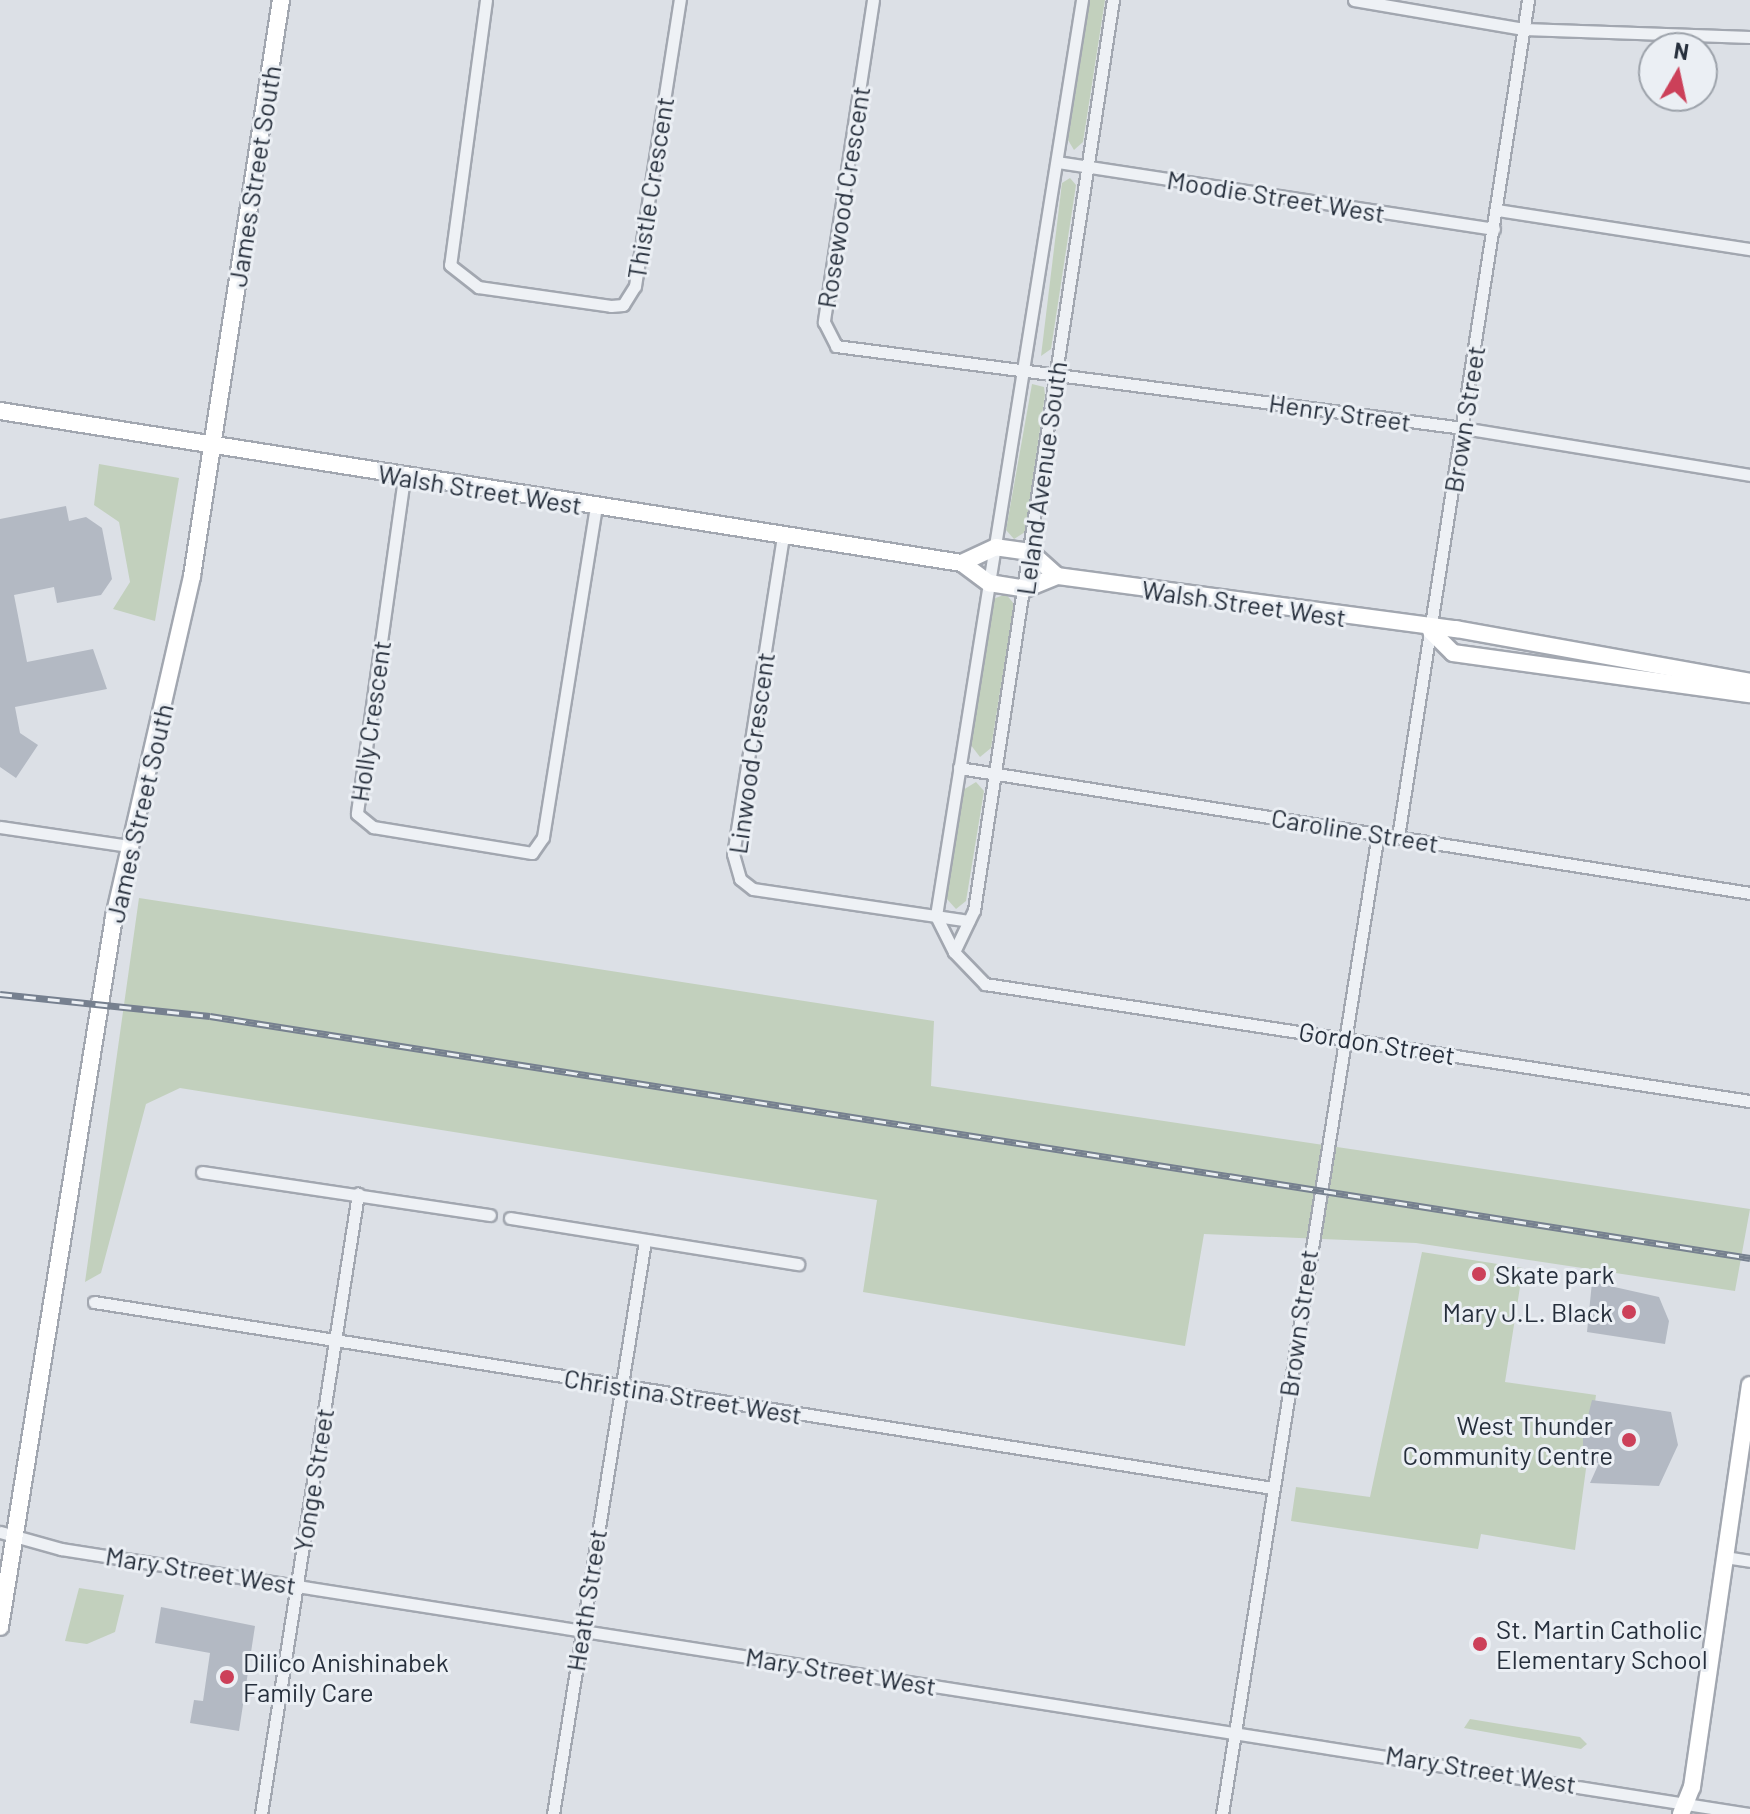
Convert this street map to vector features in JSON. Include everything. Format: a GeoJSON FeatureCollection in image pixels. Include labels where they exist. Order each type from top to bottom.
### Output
{"type":"FeatureCollection","features":[{"type":"Feature","properties":{"kind":"street","name":"James Street South"},"geometry":{"type":"LineString","coordinates":[[0,1627],[7,1534],[129,846],[179,641],[213,444],[281,0]]}},
{"type":"Feature","properties":{"kind":"street","name":"Thistle Crescent"},"geometry":{"type":"LineString","coordinates":[[486,0],[450,265],[478,287],[611,306],[623,305],[635,286],[680,0]]}},
{"type":"Feature","properties":{"kind":"street","name":"Rosewood Crescent"},"geometry":{"type":"LineString","coordinates":[[873,0],[825,333],[836,346],[1024,373]]}},
{"type":"Feature","properties":{"kind":"street","name":"Leland Avenue South"},"geometry":{"type":"LineString","coordinates":[[936,916],[1082,0]]}},
{"type":"Feature","properties":{"kind":"street","name":"Leland Avenue South"},"geometry":{"type":"LineString","coordinates":[[954,952],[969,921],[995,774],[1113,0]]}},
{"type":"Feature","properties":{"kind":"street"},"geometry":{"type":"LineString","coordinates":[[1354,0],[1524,29],[1750,37]]}},
{"type":"Feature","properties":{"kind":"street","name":"Brown Street"},"geometry":{"type":"LineString","coordinates":[[1398,837],[1528,0]]}},
{"type":"Feature","properties":{"kind":"street","name":"Moodie Street West"},"geometry":{"type":"LineString","coordinates":[[1057,162],[1494,229]]}},
{"type":"Feature","properties":{"kind":"street"},"geometry":{"type":"LineString","coordinates":[[1497,210],[1750,249]]}},
{"type":"Feature","properties":{"kind":"street","name":"Henry Street"},"geometry":{"type":"LineString","coordinates":[[1024,373],[1056,372],[1463,428],[1750,475]]}},
{"type":"Feature","properties":{"kind":"street","name":"Walsh Street West"},"geometry":{"type":"LineString","coordinates":[[0,411],[404,478],[962,563],[989,583],[1025,589]]}},
{"type":"Feature","properties":{"kind":"street","name":"Holly Crescent"},"geometry":{"type":"LineString","coordinates":[[404,478],[357,814],[373,827],[532,853],[543,837],[596,507]]}},
{"type":"Feature","properties":{"kind":"street","name":"Linwood Crescent"},"geometry":{"type":"LineString","coordinates":[[783,536],[735,869],[753,889],[969,921]]}},
{"type":"Feature","properties":{"kind":"street"},"geometry":{"type":"LineString","coordinates":[[962,563],[996,547],[1030,552],[1057,576],[1025,589]]}},
{"type":"Feature","properties":{"kind":"street","name":"Walsh Street West"},"geometry":{"type":"LineString","coordinates":[[1057,576],[1750,682]]}},
{"type":"Feature","properties":{"kind":"street","name":"Walsh Street West"},"geometry":{"type":"LineString","coordinates":[[1431,631],[1453,653],[1750,694]]}},
{"type":"Feature","properties":{"kind":"street","name":"Caroline Street"},"geometry":{"type":"LineString","coordinates":[[959,768],[1750,893]]}},
{"type":"Feature","properties":{"kind":"street"},"geometry":{"type":"LineString","coordinates":[[0,827],[129,846]]}},
{"type":"Feature","properties":{"kind":"street","name":"Brown Street"},"geometry":{"type":"LineString","coordinates":[[1222,1814],[1342,1037],[1378,833]]}},
{"type":"Feature","properties":{"kind":"street"},"geometry":{"type":"LineString","coordinates":[[936,916],[954,952]]}},
{"type":"Feature","properties":{"kind":"street","name":"Gordon Street"},"geometry":{"type":"LineString","coordinates":[[954,952],[976,980],[1004,987],[1750,1101]]}},
{"type":"Feature","properties":{"kind":"street"},"geometry":{"type":"LineString","coordinates":[[202,1172],[490,1215]]}},
{"type":"Feature","properties":{"kind":"street","name":"Yonge Street"},"geometry":{"type":"LineString","coordinates":[[261,1814],[358,1194]]}},
{"type":"Feature","properties":{"kind":"street"},"geometry":{"type":"LineString","coordinates":[[510,1218],[798,1264]]}},
{"type":"Feature","properties":{"kind":"street","name":"Heath Street"},"geometry":{"type":"LineString","coordinates":[[553,1814],[580,1629],[645,1241]]}},
{"type":"Feature","properties":{"kind":"street","name":"Christina Street West"},"geometry":{"type":"LineString","coordinates":[[94,1302],[1273,1488]]}},
{"type":"Feature","properties":{"kind":"street"},"geometry":{"type":"LineString","coordinates":[[1682,1808],[1692,1787],[1750,1385]]}},
{"type":"Feature","properties":{"kind":"street","name":"Mary Street West"},"geometry":{"type":"LineString","coordinates":[[7,1534],[296,1585],[1235,1731],[1682,1808],[1750,1814]]}},
{"type":"Feature","properties":{"kind":"street"},"geometry":{"type":"LineString","coordinates":[[1725,1557],[1750,1561]]}},
{"type":"Feature","properties":{"kind":"green space"},"geometry":{"type":"Polygon","coordinates":[[[1090,0],[1105,0],[1083,142],[1074,150],[1068,140],[1090,0]]]}},
{"type":"Feature","properties":{"kind":"green space"},"geometry":{"type":"Polygon","coordinates":[[[1070,178],[1076,185],[1051,349],[1041,356],[1062,183],[1070,178]]]}},
{"type":"Feature","properties":{"kind":"green space"},"geometry":{"type":"Polygon","coordinates":[[[1032,384],[1044,387],[1045,395],[1025,532],[1014,539],[1006,530],[1032,384]]]}},
{"type":"Feature","properties":{"kind":"green space"},"geometry":{"type":"Polygon","coordinates":[[[99,464],[179,478],[155,621],[113,609],[130,582],[119,522],[94,505],[99,464]]]}},
{"type":"Feature","properties":{"kind":"green space"},"geometry":{"type":"Polygon","coordinates":[[[1006,594],[1014,604],[991,748],[980,757],[970,744],[993,599],[1006,594]]]}},
{"type":"Feature","properties":{"kind":"green space"},"geometry":{"type":"Polygon","coordinates":[[[976,782],[984,791],[966,901],[956,909],[946,898],[963,790],[976,782]]]}},
{"type":"Feature","properties":{"kind":"green space"},"geometry":{"type":"Polygon","coordinates":[[[139,898],[934,1021],[931,1086],[1750,1209],[1735,1291],[1416,1243],[1204,1234],[1185,1346],[863,1292],[877,1200],[180,1088],[146,1104],[101,1273],[85,1282],[139,898]]]}},
{"type":"Feature","properties":{"kind":"green space"},"geometry":{"type":"Polygon","coordinates":[[[1422,1252],[1523,1268],[1505,1382],[1596,1395],[1575,1550],[1481,1534],[1478,1549],[1291,1521],[1296,1487],[1370,1497],[1422,1252]]]}},
{"type":"Feature","properties":{"kind":"green space"},"geometry":{"type":"Polygon","coordinates":[[[79,1588],[124,1595],[115,1632],[87,1644],[65,1641],[79,1588]]]}},
{"type":"Feature","properties":{"kind":"green space"},"geometry":{"type":"Polygon","coordinates":[[[1470,1719],[1580,1737],[1587,1744],[1581,1749],[1464,1728],[1470,1719]]]}},
{"type":"Feature","properties":{"kind":"building"},"geometry":{"type":"Polygon","coordinates":[[[66,506],[69,521],[86,517],[102,528],[112,579],[101,595],[57,603],[54,587],[14,595],[27,662],[93,649],[107,689],[15,707],[20,733],[38,745],[16,778],[0,767],[0,519],[66,506]]]}},
{"type":"Feature","properties":{"kind":"building","name":"Mary J.L. Black"},"geometry":{"type":"Polygon","coordinates":[[[1592,1282],[1659,1297],[1669,1321],[1665,1344],[1587,1332],[1592,1282]]]}},
{"type":"Feature","properties":{"kind":"building","name":"West Thunder Community Centre"},"geometry":{"type":"Polygon","coordinates":[[[1592,1400],[1671,1412],[1678,1445],[1659,1486],[1590,1483],[1599,1463],[1583,1461],[1583,1436],[1592,1400]]]}},
{"type":"Feature","properties":{"kind":"building","name":"Dilico Anishinabek Family Care"},"geometry":{"type":"Polygon","coordinates":[[[161,1607],[255,1626],[239,1731],[190,1723],[194,1700],[203,1701],[210,1653],[155,1643],[161,1607]]]}},
{"type":"Feature","properties":{"kind":"railway"},"geometry":{"type":"LineString","coordinates":[[0,994],[210,1016],[1750,1258]]}},
{"type":"Feature","properties":{"kind":"place","name":"Skate park"},"geometry":{"type":"Point","coordinates":[1479,1274]}},
{"type":"Feature","properties":{"kind":"place","name":"Mary J.L. Black"},"geometry":{"type":"Point","coordinates":[1629,1312]}},
{"type":"Feature","properties":{"kind":"place","name":"West Thunder Community Centre"},"geometry":{"type":"Point","coordinates":[1629,1440]}},
{"type":"Feature","properties":{"kind":"place","name":"St. Martin Catholic Elementary School"},"geometry":{"type":"Point","coordinates":[1480,1644]}},
{"type":"Feature","properties":{"kind":"place","name":"Dilico Anishinabek Family Care"},"geometry":{"type":"Point","coordinates":[227,1677]}}]}
